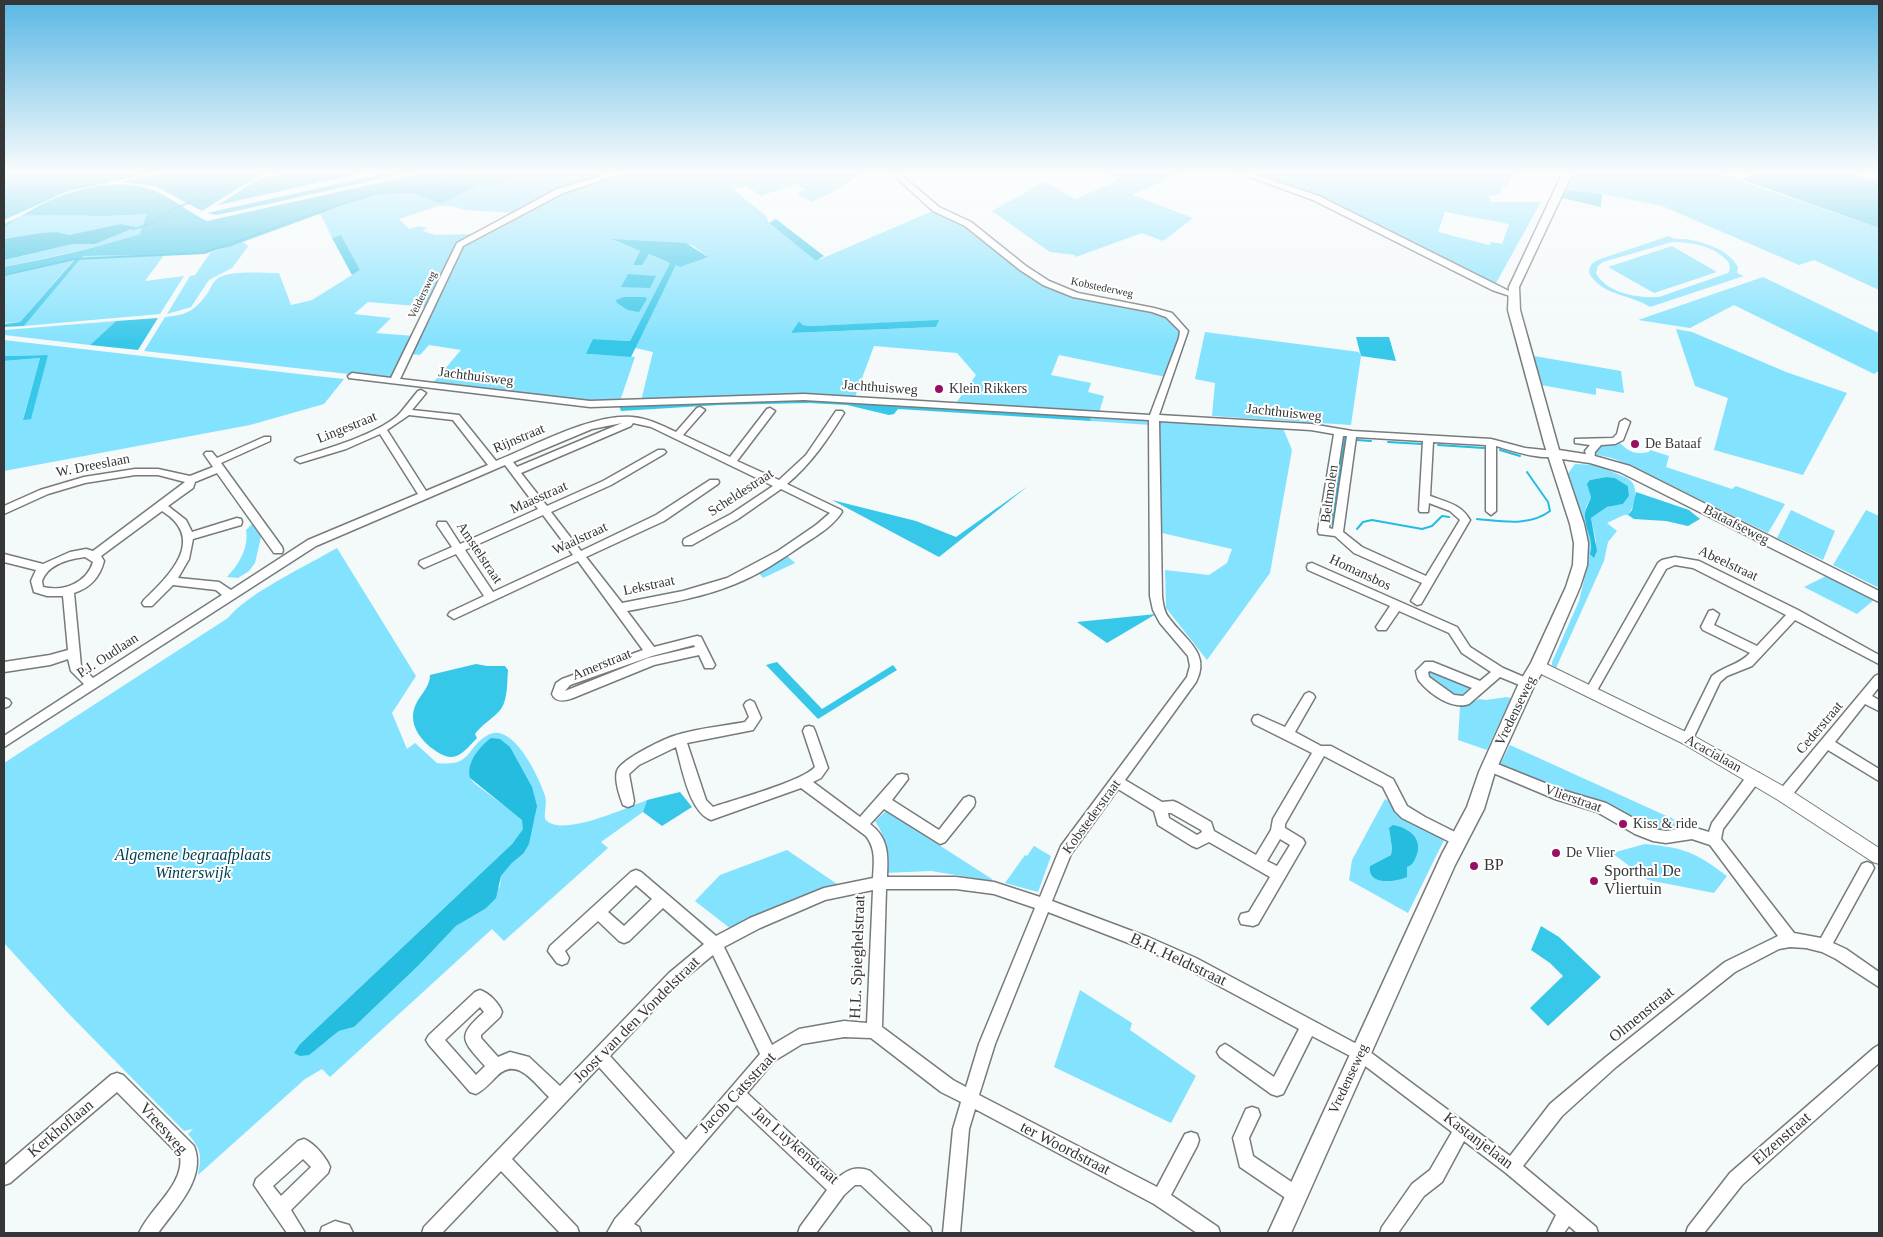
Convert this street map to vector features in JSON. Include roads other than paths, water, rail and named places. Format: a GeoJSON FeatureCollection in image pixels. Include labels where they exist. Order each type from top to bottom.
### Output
{"type":"FeatureCollection","features":[{"type":"Feature","properties":{"kind":"main road","name":"Vredenseweg"},"geometry":{"type":"LineString","coordinates":[[1279,1233],[1458,840],[1474,809],[1490,766],[1527,684],[1538,666],[1573,587],[1580,565],[1580,543],[1577,524],[1554,454],[1514,310],[1513,295],[1518,275],[1540,230]]}},
{"type":"Feature","properties":{"kind":"main road","name":"Bataafseweg"},"geometry":{"type":"LineString","coordinates":[[1554,454],[1591,459],[1625,469],[1879,597]]}},
{"type":"Feature","properties":{"kind":"street","name":"Veldersweg"},"geometry":{"type":"LineString","coordinates":[[394,382],[460,245],[488,230]]}},
{"type":"Feature","properties":{"kind":"street","name":"Kobstederweg"},"geometry":{"type":"LineString","coordinates":[[975,230],[1023,268],[1046,282],[1076,295],[1154,310],[1169,315],[1176,321],[1184,331],[1183,338],[1154,416]]}},
{"type":"Feature","properties":{"kind":"street"},"geometry":{"type":"LineString","coordinates":[[1379,230],[1495,288],[1513,295]]}},
{"type":"Feature","properties":{"kind":"street","name":"Jachthuisweg"},"geometry":{"type":"LineString","coordinates":[[352,376],[590,404],[804,397],[1154,416],[1311,427],[1352,434],[1491,442],[1524,451],[1554,454]]}},
{"type":"Feature","properties":{"kind":"street","name":"Lingestraat"},"geometry":{"type":"LineString","coordinates":[[300,460],[351,444],[382,430],[407,412],[407,409],[421,393]]}},
{"type":"Feature","properties":{"kind":"street"},"geometry":{"type":"LineString","coordinates":[[677,436],[700,410]]}},
{"type":"Feature","properties":{"kind":"street"},"geometry":{"type":"LineString","coordinates":[[732,461],[770,411]]}},
{"type":"Feature","properties":{"kind":"street"},"geometry":{"type":"LineString","coordinates":[[407,412],[456,417],[494,466]]}},
{"type":"Feature","properties":{"kind":"street","name":"Scheldestraat"},"geometry":{"type":"LineString","coordinates":[[688,542],[731,519],[781,485],[806,462],[826,437],[840,413]]}},
{"type":"Feature","properties":{"kind":"street","name":"Kobstederstraat"},"geometry":{"type":"LineString","coordinates":[[951,1233],[961,1128],[988,1044],[1066,850],[1192,679],[1196,666],[1192,654],[1164,620],[1159,610],[1156,596],[1154,416]]}},
{"type":"Feature","properties":{"kind":"street","name":"Rijnstraat"},"geometry":{"type":"LineString","coordinates":[[229,595],[312,543],[588,427],[612,420],[632,420],[648,423],[829,507]]}},
{"type":"Feature","properties":{"kind":"street"},"geometry":{"type":"LineString","coordinates":[[514,472],[628,424],[632,420]]}},
{"type":"Feature","properties":{"kind":"street"},"geometry":{"type":"LineString","coordinates":[[1578,441],[1617,441],[1620,439],[1625,422]]}},
{"type":"Feature","properties":{"kind":"street"},"geometry":{"type":"LineString","coordinates":[[382,430],[424,496]]}},
{"type":"Feature","properties":{"kind":"street","name":"Beltmolen"},"geometry":{"type":"LineString","coordinates":[[1339,432],[1323,530],[1338,533],[1352,434]]}},
{"type":"Feature","properties":{"kind":"street"},"geometry":{"type":"LineString","coordinates":[[1424,510],[1428,438]]}},
{"type":"Feature","properties":{"kind":"street"},"geometry":{"type":"LineString","coordinates":[[94,556],[189,486],[191,480],[214,461],[267,439]]}},
{"type":"Feature","properties":{"kind":"street"},"geometry":{"type":"LineString","coordinates":[[1491,442],[1491,511]]}},
{"type":"Feature","properties":{"kind":"street"},"geometry":{"type":"LineString","coordinates":[[1591,459],[1590,451],[1598,442]]}},
{"type":"Feature","properties":{"kind":"street","name":"Maasstraat"},"geometry":{"type":"LineString","coordinates":[[424,564],[607,483],[661,452]]}},
{"type":"Feature","properties":{"kind":"street"},"geometry":{"type":"LineString","coordinates":[[214,461],[278,550]]}},
{"type":"Feature","properties":{"kind":"street","name":"Lekstraat"},"geometry":{"type":"LineString","coordinates":[[507,461],[619,608],[669,599],[718,585],[742,575],[778,556],[827,521],[837,512],[829,507]]}},
{"type":"Feature","properties":{"kind":"street","name":"W. Dreeslaan"},"geometry":{"type":"LineString","coordinates":[[4,510],[44,492],[110,475],[158,472],[191,480]]}},
{"type":"Feature","properties":{"kind":"street","name":"Waalstraat"},"geometry":{"type":"LineString","coordinates":[[454,615],[666,514],[714,482]]}},
{"type":"Feature","properties":{"kind":"street"},"geometry":{"type":"LineString","coordinates":[[1417,601],[1465,520],[1462,514],[1454,509],[1424,498]]}},
{"type":"Feature","properties":{"kind":"street"},"geometry":{"type":"LineString","coordinates":[[148,603],[170,581],[183,562],[189,544],[189,537],[184,522],[172,512],[162,507]]}},
{"type":"Feature","properties":{"kind":"street"},"geometry":{"type":"LineString","coordinates":[[189,537],[236,522]]}},
{"type":"Feature","properties":{"kind":"street","name":"Amstelstraat"},"geometry":{"type":"LineString","coordinates":[[442,526],[491,598]]}},
{"type":"Feature","properties":{"kind":"street"},"geometry":{"type":"LineString","coordinates":[[1338,533],[1358,550],[1429,582]]}},
{"type":"Feature","properties":{"kind":"street"},"geometry":{"type":"LineString","coordinates":[[86,553],[94,556],[99,561],[98,569],[92,577],[81,585],[68,591],[56,593],[45,593],[38,589],[36,583],[38,576],[44,568],[54,562],[70,555],[86,553]]}},
{"type":"Feature","properties":{"kind":"street"},"geometry":{"type":"LineString","coordinates":[[4,558],[44,568]]}},
{"type":"Feature","properties":{"kind":"street","name":"Abeelstraat"},"geometry":{"type":"LineString","coordinates":[[1591,691],[1662,566],[1666,563],[1681,561],[1695,564],[1879,660]]}},
{"type":"Feature","properties":{"kind":"street","name":"Homansbos"},"geometry":{"type":"LineString","coordinates":[[1312,568],[1453,630],[1466,650],[1499,671],[1527,684]]}},
{"type":"Feature","properties":{"kind":"street"},"geometry":{"type":"LineString","coordinates":[[170,581],[219,586],[229,595]]}},
{"type":"Feature","properties":{"kind":"street"},"geometry":{"type":"LineString","coordinates":[[68,591],[75,668],[92,684]]}},
{"type":"Feature","properties":{"kind":"street","name":"P.J. Oudlaan"},"geometry":{"type":"LineString","coordinates":[[4,742],[229,595]]}},
{"type":"Feature","properties":{"kind":"street","name":"Homansbos"},"geometry":{"type":"LineString","coordinates":[[1382,627],[1396,606]]}},
{"type":"Feature","properties":{"kind":"street","name":"Amerstraat"},"geometry":{"type":"LineString","coordinates":[[619,608],[651,652]]}},
{"type":"Feature","properties":{"kind":"street"},"geometry":{"type":"LineString","coordinates":[[1713,614],[1707,627],[1758,652]]}},
{"type":"Feature","properties":{"kind":"street"},"geometry":{"type":"LineString","coordinates":[[1687,739],[1716,680],[1723,673],[1738,669],[1748,663],[1794,614]]}},
{"type":"Feature","properties":{"kind":"street","name":"Amerstraat"},"geometry":{"type":"LineString","coordinates":[[697,640],[703,650],[652,661],[564,697],[558,694],[560,686],[566,682],[651,652],[697,640]]}},
{"type":"Feature","properties":{"kind":"street"},"geometry":{"type":"LineString","coordinates":[[703,650],[709,665]]}},
{"type":"Feature","properties":{"kind":"street"},"geometry":{"type":"LineString","coordinates":[[4,668],[50,660],[73,653]]}},
{"type":"Feature","properties":{"kind":"street","name":"Acacialaan"},"geometry":{"type":"LineString","coordinates":[[1538,666],[1687,739],[1784,795],[1879,857]]}},
{"type":"Feature","properties":{"kind":"street"},"geometry":{"type":"LineString","coordinates":[[1482,687],[1499,671]]}},
{"type":"Feature","properties":{"kind":"street","name":"Cederstraat"},"geometry":{"type":"LineString","coordinates":[[1784,795],[1879,679]]}},
{"type":"Feature","properties":{"kind":"street"},"geometry":{"type":"LineString","coordinates":[[1287,734],[1308,697]]}},
{"type":"Feature","properties":{"kind":"street"},"geometry":{"type":"LineString","coordinates":[[1865,698],[1879,706]]}},
{"type":"Feature","properties":{"kind":"street"},"geometry":{"type":"LineString","coordinates":[[628,801],[622,780],[623,771],[647,754],[680,739],[749,726],[755,718],[750,705]]}},
{"type":"Feature","properties":{"kind":"street"},"geometry":{"type":"LineString","coordinates":[[1258,720],[1320,751],[1333,752],[1388,783],[1393,789],[1396,802],[1403,811],[1458,840]]}},
{"type":"Feature","properties":{"kind":"street"},"geometry":{"type":"LineString","coordinates":[[680,739],[700,803],[710,814],[803,782],[817,774],[822,768],[809,731]]}},
{"type":"Feature","properties":{"kind":"street"},"geometry":{"type":"LineString","coordinates":[[1827,743],[1879,776]]}},
{"type":"Feature","properties":{"kind":"street"},"geometry":{"type":"LineString","coordinates":[[1258,863],[1278,831],[1278,823],[1320,751]]}},
{"type":"Feature","properties":{"kind":"street","name":"Vlierstraat"},"geometry":{"type":"LineString","coordinates":[[1490,766],[1560,795],[1601,807],[1640,830],[1654,835],[1666,837],[1692,833],[1714,840]]}},
{"type":"Feature","properties":{"kind":"street"},"geometry":{"type":"LineString","coordinates":[[1754,777],[1717,827],[1714,840],[1790,940]]}},
{"type":"Feature","properties":{"kind":"street"},"geometry":{"type":"LineString","coordinates":[[861,825],[902,779]]}},
{"type":"Feature","properties":{"kind":"street"},"geometry":{"type":"LineString","coordinates":[[803,782],[861,825],[878,841],[881,851],[878,883]]}},
{"type":"Feature","properties":{"kind":"street"},"geometry":{"type":"LineString","coordinates":[[1117,782],[1160,808],[1163,821],[1197,842],[1210,835],[1279,875]]}},
{"type":"Feature","properties":{"kind":"street"},"geometry":{"type":"LineString","coordinates":[[883,801],[940,838],[969,802]]}},
{"type":"Feature","properties":{"kind":"street"},"geometry":{"type":"LineString","coordinates":[[1246,918],[1253,919],[1298,843],[1278,831]]}},
{"type":"Feature","properties":{"kind":"street"},"geometry":{"type":"LineString","coordinates":[[1824,946],[1867,868]]}},
{"type":"Feature","properties":{"kind":"street"},"geometry":{"type":"LineString","coordinates":[[562,958],[555,951],[636,876],[715,944],[769,1056]]}},
{"type":"Feature","properties":{"kind":"street","name":"Joost van den Vondelstraat"},"geometry":{"type":"LineString","coordinates":[[430,1233],[502,1160],[674,978],[715,944],[755,922],[824,894],[878,883],[956,883],[994,888],[1044,904]]}},
{"type":"Feature","properties":{"kind":"street","name":"H.L. Spieghelstraat"},"geometry":{"type":"LineString","coordinates":[[874,1032],[878,883]]}},
{"type":"Feature","properties":{"kind":"street"},"geometry":{"type":"LineString","coordinates":[[598,912],[624,936],[663,898]]}},
{"type":"Feature","properties":{"kind":"street","name":"B.H. Heldtstraat"},"geometry":{"type":"LineString","coordinates":[[1044,904],[1148,944],[1191,963],[1361,1054]]}},
{"type":"Feature","properties":{"kind":"street","name":"Olmenstraat"},"geometry":{"type":"LineString","coordinates":[[1512,1167],[1556,1110],[1611,1062],[1730,968],[1777,943],[1790,940],[1806,941],[1824,946],[1841,954],[1879,980]]}},
{"type":"Feature","properties":{"kind":"street"},"geometry":{"type":"LineString","coordinates":[[496,1066],[473,1041],[474,1031],[494,1012],[480,997],[434,1040],[476,1086],[496,1066],[510,1060],[524,1062],[560,1097]]}},
{"type":"Feature","properties":{"kind":"street"},"geometry":{"type":"LineString","coordinates":[[1225,1052],[1277,1088],[1309,1026]]}},
{"type":"Feature","properties":{"kind":"street","name":"Jacob Catsstraat"},"geometry":{"type":"LineString","coordinates":[[623,1231],[685,1151],[769,1056],[799,1037],[844,1029],[874,1032]]}},
{"type":"Feature","properties":{"kind":"street"},"geometry":{"type":"LineString","coordinates":[[874,1032],[947,1086],[970,1100]]}},
{"type":"Feature","properties":{"kind":"street","name":"Elzenstraat"},"geometry":{"type":"LineString","coordinates":[[1694,1233],[1736,1179],[1879,1053]]}},
{"type":"Feature","properties":{"kind":"street","name":"Kastanjelaan"},"geometry":{"type":"LineString","coordinates":[[1361,1054],[1512,1167],[1590,1233]]}},
{"type":"Feature","properties":{"kind":"street"},"geometry":{"type":"LineString","coordinates":[[599,1056],[685,1151]]}},
{"type":"Feature","properties":{"kind":"street","name":"Kerkhoflaan"},"geometry":{"type":"LineString","coordinates":[[4,1177],[117,1081]]}},
{"type":"Feature","properties":{"kind":"street","name":"Vreesweg"},"geometry":{"type":"LineString","coordinates":[[117,1081],[188,1152],[190,1164],[184,1182],[148,1233]]}},
{"type":"Feature","properties":{"kind":"street","name":"Jan Luykenstraat"},"geometry":{"type":"LineString","coordinates":[[736,1093],[838,1189],[852,1177],[864,1177],[924,1233]]}},
{"type":"Feature","properties":{"kind":"street","name":"ter Woordstraat"},"geometry":{"type":"LineString","coordinates":[[970,1100],[1160,1198],[1212,1233]]}},
{"type":"Feature","properties":{"kind":"street"},"geometry":{"type":"LineString","coordinates":[[1252,1115],[1240,1138],[1246,1161],[1296,1195]]}},
{"type":"Feature","properties":{"kind":"street"},"geometry":{"type":"LineString","coordinates":[[1388,1233],[1418,1190],[1436,1176],[1462,1130]]}},
{"type":"Feature","properties":{"kind":"street"},"geometry":{"type":"LineString","coordinates":[[1160,1198],[1190,1140]]}},
{"type":"Feature","properties":{"kind":"street"},"geometry":{"type":"LineString","coordinates":[[502,1160],[571,1233]]}},
{"type":"Feature","properties":{"kind":"street"},"geometry":{"type":"LineString","coordinates":[[806,1233],[838,1189]]}},
{"type":"Feature","properties":{"kind":"street"},"geometry":{"type":"LineString","coordinates":[[280,1209],[297,1233]]}},
{"type":"Feature","properties":{"kind":"street"},"geometry":{"type":"LineString","coordinates":[[1556,1233],[1567,1213]]}},
{"type":"Feature","properties":{"kind":"street"},"geometry":{"type":"LineString","coordinates":[[328,1233],[334,1230],[345,1233]]}},
{"type":"Feature","properties":{"kind":"waterway"},"geometry":{"type":"LineString","coordinates":[[4,275],[75,259],[204,253],[270,230]]}},
{"type":"Feature","properties":{"kind":"waterway"},"geometry":{"type":"LineString","coordinates":[[1332,524],[1345,438]]}},
{"type":"Feature","properties":{"kind":"waterway"},"geometry":{"type":"LineString","coordinates":[[1357,440],[1371,441]]}},
{"type":"Feature","properties":{"kind":"waterway"},"geometry":{"type":"LineString","coordinates":[[1388,442],[1422,444]]}},
{"type":"Feature","properties":{"kind":"waterway"},"geometry":{"type":"LineString","coordinates":[[1438,445],[1484,448]]}},
{"type":"Feature","properties":{"kind":"waterway"},"geometry":{"type":"LineString","coordinates":[[1500,450],[1520,456]]}},
{"type":"Feature","properties":{"kind":"waterway"},"geometry":{"type":"LineString","coordinates":[[1477,519],[1515,522],[1533,519],[1550,511],[1548,502],[1527,472]]}},
{"type":"Feature","properties":{"kind":"waterway"},"geometry":{"type":"LineString","coordinates":[[1357,529],[1363,522],[1372,520],[1422,529],[1432,526],[1442,516],[1449,517]]}},
{"type":"Feature","properties":{"kind":"place","name":"Klein Rikkers"},"geometry":{"type":"Point","coordinates":[939,389]}},
{"type":"Feature","properties":{"kind":"place","name":"De Bataaf"},"geometry":{"type":"Point","coordinates":[1635,444]}},
{"type":"Feature","properties":{"kind":"place","name":"Kiss & ride"},"geometry":{"type":"Point","coordinates":[1623,824]}},
{"type":"Feature","properties":{"kind":"place","name":"De Vlier"},"geometry":{"type":"Point","coordinates":[1556,853]}},
{"type":"Feature","properties":{"kind":"place","name":"BP"},"geometry":{"type":"Point","coordinates":[1474,866]}},
{"type":"Feature","properties":{"kind":"place","name":"Sporthal De Vliertuin"},"geometry":{"type":"Point","coordinates":[1594,881]}},
{"type":"Feature","properties":{"kind":"park label","name":"Algemene begraafplaats Winterswijk"},"geometry":{"type":"Point","coordinates":[193,865]}}]}
